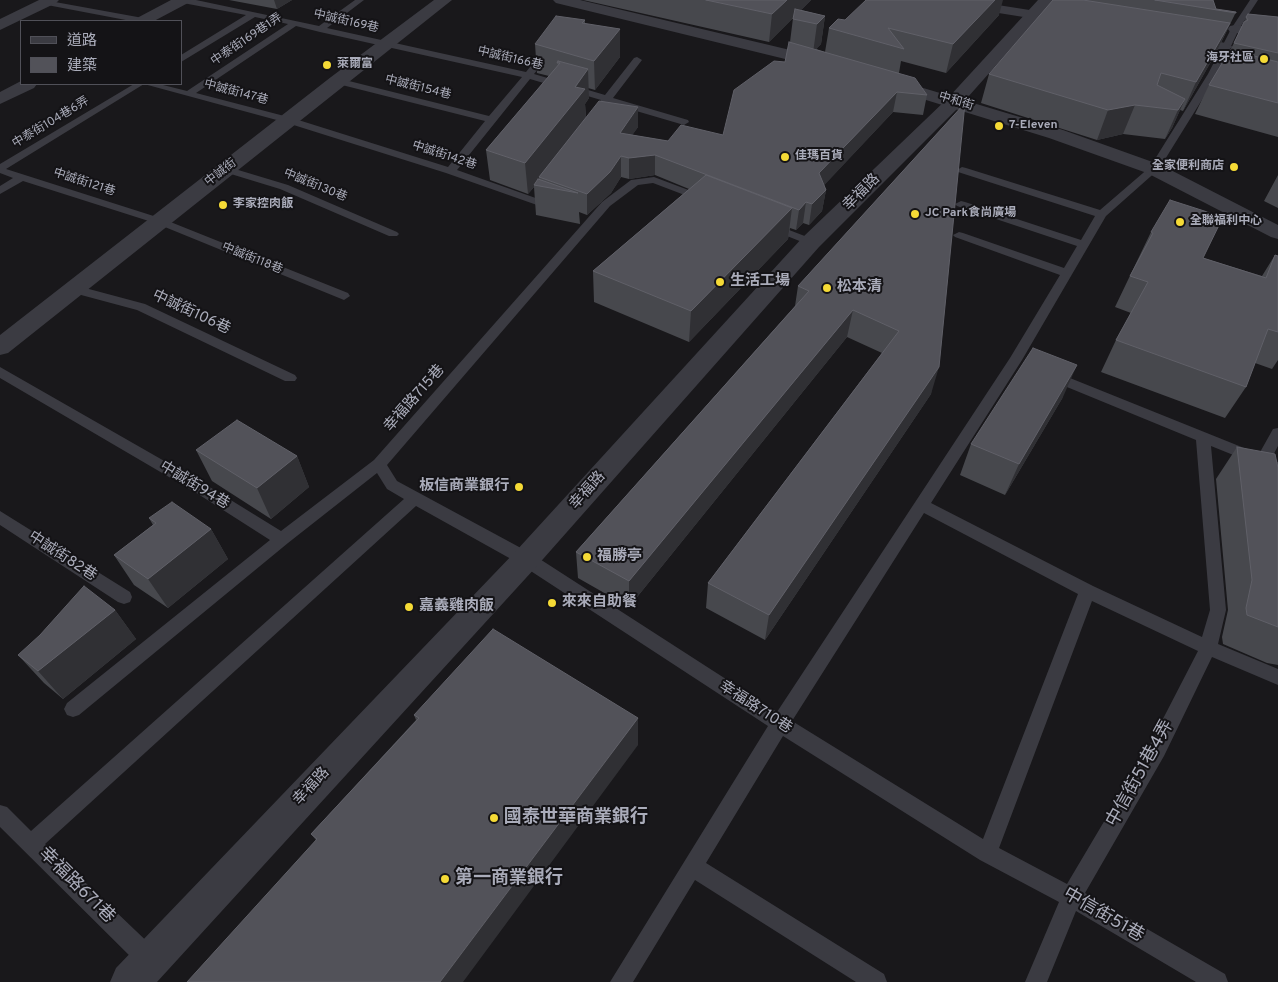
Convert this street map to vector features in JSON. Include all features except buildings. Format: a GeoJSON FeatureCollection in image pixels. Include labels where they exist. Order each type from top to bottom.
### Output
{"type":"FeatureCollection","features":[{"type":"Feature","properties":{"kind":"street"},"geometry":{"type":"LineString","coordinates":[[145,20],[183,0]]}},
{"type":"Feature","properties":{"kind":"street","name":"中誠街"},"geometry":{"type":"LineString","coordinates":[[0,347],[337,81],[444,0]]}},
{"type":"Feature","properties":{"kind":"street"},"geometry":{"type":"LineString","coordinates":[[561,0],[816,57],[841,68]]}},
{"type":"Feature","properties":{"kind":"street"},"geometry":{"type":"LineString","coordinates":[[942,0],[1072,21]]}},
{"type":"Feature","properties":{"kind":"street","name":"幸福路"},"geometry":{"type":"LineString","coordinates":[[130,982],[526,559],[812,242],[954,102],[1046,0]]}},
{"type":"Feature","properties":{"kind":"street"},"geometry":{"type":"LineString","coordinates":[[0,25],[49,1]]}},
{"type":"Feature","properties":{"kind":"street"},"geometry":{"type":"LineString","coordinates":[[1235,29],[1278,36]]}},
{"type":"Feature","properties":{"kind":"street"},"geometry":{"type":"LineString","coordinates":[[1178,39],[1226,47]]}},
{"type":"Feature","properties":{"kind":"street","name":"中和街"},"geometry":{"type":"LineString","coordinates":[[879,79],[1056,134],[1154,168],[1278,233]]}},
{"type":"Feature","properties":{"kind":"street"},"geometry":{"type":"LineString","coordinates":[[0,99],[26,85]]}},
{"type":"Feature","properties":{"kind":"lane","name":"中誠街169巷"},"geometry":{"type":"LineString","coordinates":[[183,0],[386,44]]}},
{"type":"Feature","properties":{"kind":"lane"},"geometry":{"type":"LineString","coordinates":[[320,29],[360,0]]}},
{"type":"Feature","properties":{"kind":"lane"},"geometry":{"type":"LineString","coordinates":[[621,982],[780,724],[921,506],[1024,364],[1067,273],[1102,214],[1154,168],[1218,76],[1226,47],[1254,0]]}},
{"type":"Feature","properties":{"kind":"lane"},"geometry":{"type":"LineString","coordinates":[[49,1],[138,20]]}},
{"type":"Feature","properties":{"kind":"lane"},"geometry":{"type":"LineString","coordinates":[[182,58],[254,14]]}},
{"type":"Feature","properties":{"kind":"lane","name":"中泰街169巷1弄"},"geometry":{"type":"LineString","coordinates":[[189,94],[295,23]]}},
{"type":"Feature","properties":{"kind":"lane","name":"中誠街166巷"},"geometry":{"type":"LineString","coordinates":[[386,44],[527,75],[684,122]]}},
{"type":"Feature","properties":{"kind":"lane"},"geometry":{"type":"LineString","coordinates":[[450,171],[552,46]]}},
{"type":"Feature","properties":{"kind":"lane"},"geometry":{"type":"LineString","coordinates":[[596,114],[637,60]]}},
{"type":"Feature","properties":{"kind":"lane","name":"中誠街154巷"},"geometry":{"type":"LineString","coordinates":[[337,81],[493,120]]}},
{"type":"Feature","properties":{"kind":"lane","name":"中泰街104巷6弄"},"geometry":{"type":"LineString","coordinates":[[0,169],[138,85]]}},
{"type":"Feature","properties":{"kind":"lane","name":"中誠街147巷"},"geometry":{"type":"LineString","coordinates":[[154,85],[288,120]]}},
{"type":"Feature","properties":{"kind":"lane","name":"中誠街142巷"},"geometry":{"type":"LineString","coordinates":[[288,120],[535,196],[565,212]]}},
{"type":"Feature","properties":{"kind":"lane","name":"中誠街121巷"},"geometry":{"type":"LineString","coordinates":[[0,169],[159,222]]}},
{"type":"Feature","properties":{"kind":"lane","name":"中誠街130巷"},"geometry":{"type":"LineString","coordinates":[[225,169],[284,187],[392,234]]}},
{"type":"Feature","properties":{"kind":"lane"},"geometry":{"type":"LineString","coordinates":[[962,170],[1102,214]]}},
{"type":"Feature","properties":{"kind":"lane"},"geometry":{"type":"LineString","coordinates":[[0,191],[22,177]]}},
{"type":"Feature","properties":{"kind":"lane","name":"幸福路715巷"},"geometry":{"type":"LineString","coordinates":[[380,464],[586,220],[606,204],[635,182],[654,180],[710,202]]}},
{"type":"Feature","properties":{"kind":"lane"},"geometry":{"type":"LineString","coordinates":[[961,204],[1084,245]]}},
{"type":"Feature","properties":{"kind":"lane"},"geometry":{"type":"LineString","coordinates":[[756,220],[812,242]]}},
{"type":"Feature","properties":{"kind":"lane","name":"中誠街118巷"},"geometry":{"type":"LineString","coordinates":[[159,222],[344,296]]}},
{"type":"Feature","properties":{"kind":"lane"},"geometry":{"type":"LineString","coordinates":[[959,235],[1067,273]]}},
{"type":"Feature","properties":{"kind":"lane","name":"中誠街106巷"},"geometry":{"type":"LineString","coordinates":[[74,288],[142,307],[290,378]]}},
{"type":"Feature","properties":{"kind":"lane"},"geometry":{"type":"LineString","coordinates":[[1024,364],[1263,460],[1278,468]]}},
{"type":"Feature","properties":{"kind":"lane","name":"中誠街94巷"},"geometry":{"type":"LineString","coordinates":[[0,372],[203,490],[282,539]]}},
{"type":"Feature","properties":{"kind":"lane"},"geometry":{"type":"LineString","coordinates":[[1263,460],[1278,433]]}},
{"type":"Feature","properties":{"kind":"lane","name":"中信街51巷4弄"},"geometry":{"type":"LineString","coordinates":[[1036,982],[1071,897],[1157,750],[1208,648],[1218,610],[1203,436]]}},
{"type":"Feature","properties":{"kind":"lane"},"geometry":{"type":"LineString","coordinates":[[72,709],[282,539],[380,464],[392,485],[526,559]]}},
{"type":"Feature","properties":{"kind":"lane"},"geometry":{"type":"LineString","coordinates":[[32,843],[416,497]]}},
{"type":"Feature","properties":{"kind":"lane"},"geometry":{"type":"LineString","coordinates":[[921,506],[1087,591],[1208,648],[1278,677]]}},
{"type":"Feature","properties":{"kind":"lane","name":"中誠街82巷"},"geometry":{"type":"LineString","coordinates":[[0,517],[124,597]]}},
{"type":"Feature","properties":{"kind":"lane","name":"幸福路710巷"},"geometry":{"type":"LineString","coordinates":[[526,559],[780,724],[987,853]]}},
{"type":"Feature","properties":{"kind":"lane"},"geometry":{"type":"LineString","coordinates":[[987,853],[1087,591]]}},
{"type":"Feature","properties":{"kind":"lane","name":"幸福路671巷"},"geometry":{"type":"LineString","coordinates":[[0,814],[32,843],[150,960]]}},
{"type":"Feature","properties":{"kind":"lane","name":"中信街51巷"},"geometry":{"type":"LineString","coordinates":[[987,853],[1071,897],[1216,982]]}},
{"type":"Feature","properties":{"kind":"lane"},"geometry":{"type":"LineString","coordinates":[[692,866],[876,982]]}},
{"type":"Feature","properties":{"kind":"place","name":"海牙社區"},"geometry":{"type":"Point","coordinates":[1264,59]}},
{"type":"Feature","properties":{"kind":"place","name":"萊爾富"},"geometry":{"type":"Point","coordinates":[327,65]}},
{"type":"Feature","properties":{"kind":"place","name":"7-Eleven"},"geometry":{"type":"Point","coordinates":[999,126]}},
{"type":"Feature","properties":{"kind":"place","name":"佳瑪百貨"},"geometry":{"type":"Point","coordinates":[785,157]}},
{"type":"Feature","properties":{"kind":"place","name":"全家便利商店"},"geometry":{"type":"Point","coordinates":[1234,167]}},
{"type":"Feature","properties":{"kind":"place","name":"李家控肉飯"},"geometry":{"type":"Point","coordinates":[223,205]}},
{"type":"Feature","properties":{"kind":"place","name":"JC Park食尚廣場"},"geometry":{"type":"Point","coordinates":[915,214]}},
{"type":"Feature","properties":{"kind":"place","name":"全聯福利中心"},"geometry":{"type":"Point","coordinates":[1180,222]}},
{"type":"Feature","properties":{"kind":"place","name":"生活工場"},"geometry":{"type":"Point","coordinates":[720,282]}},
{"type":"Feature","properties":{"kind":"place","name":"松本清"},"geometry":{"type":"Point","coordinates":[827,288]}},
{"type":"Feature","properties":{"kind":"place","name":"板信商業銀行"},"geometry":{"type":"Point","coordinates":[519,487]}},
{"type":"Feature","properties":{"kind":"place","name":"福勝亭"},"geometry":{"type":"Point","coordinates":[587,557]}},
{"type":"Feature","properties":{"kind":"place","name":"來來自助餐"},"geometry":{"type":"Point","coordinates":[552,603]}},
{"type":"Feature","properties":{"kind":"place","name":"嘉義雞肉飯"},"geometry":{"type":"Point","coordinates":[409,607]}},
{"type":"Feature","properties":{"kind":"place","name":"國泰世華商業銀行"},"geometry":{"type":"Point","coordinates":[494,818]}},
{"type":"Feature","properties":{"kind":"place","name":"第一商業銀行"},"geometry":{"type":"Point","coordinates":[445,879]}}]}
